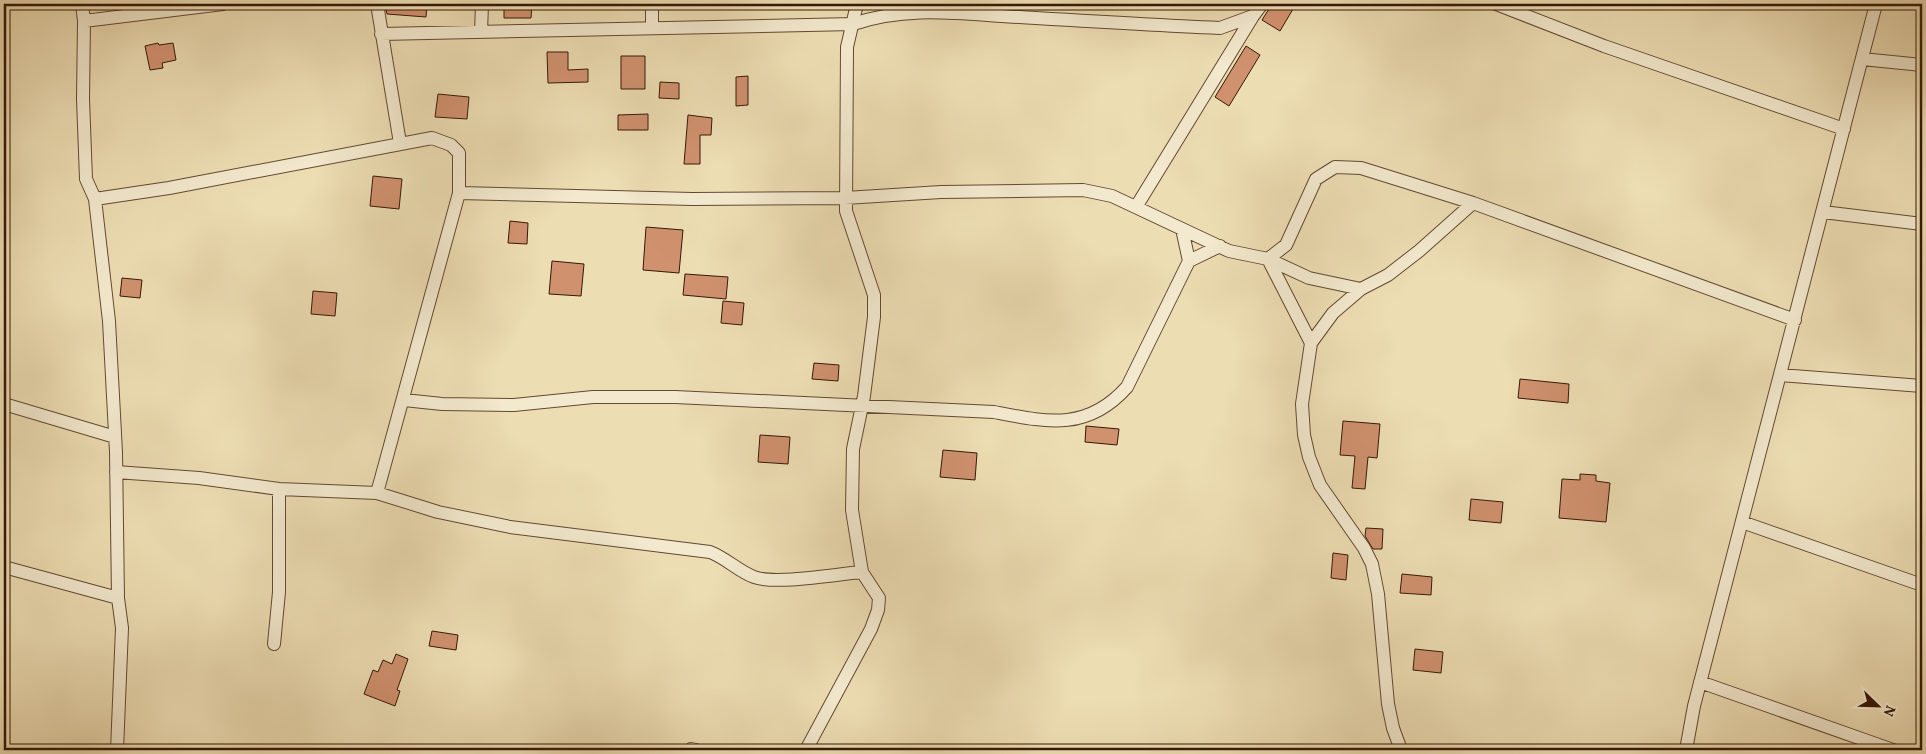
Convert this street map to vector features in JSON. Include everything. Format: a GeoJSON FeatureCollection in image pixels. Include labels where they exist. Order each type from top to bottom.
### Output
{"type":"FeatureCollection","features":[{"type":"Feature","properties":{"kind":"street"},"geometry":{"type":"LineString","coordinates":[[82,4],[84,21],[83,99],[86,179],[95,199],[109,321],[115,437],[118,598],[122,628],[118,750]]}},
{"type":"Feature","properties":{"kind":"street"},"geometry":{"type":"LineString","coordinates":[[84,21],[223,4]]}},
{"type":"Feature","properties":{"kind":"street"},"geometry":{"type":"LineString","coordinates":[[377,4],[400,143]]}},
{"type":"Feature","properties":{"kind":"street"},"geometry":{"type":"LineString","coordinates":[[481,32],[482,4]]}},
{"type":"Feature","properties":{"kind":"street"},"geometry":{"type":"LineString","coordinates":[[652,4],[652,27]]}},
{"type":"Feature","properties":{"kind":"street"},"geometry":{"type":"LineString","coordinates":[[806,750],[871,629],[878,610],[879,598],[862,572],[852,510],[853,449],[860,407],[864,396],[874,317],[874,295],[850,229],[845,198],[847,47],[857,4]]}},
{"type":"Feature","properties":{"kind":"street"},"geometry":{"type":"LineString","coordinates":[[1136,207],[1262,4]]}},
{"type":"Feature","properties":{"kind":"street"},"geometry":{"type":"LineString","coordinates":[[1496,4],[1604,46],[1844,129]]}},
{"type":"Feature","properties":{"kind":"street"},"geometry":{"type":"LineString","coordinates":[[1686,750],[1700,682],[1876,4]]}},
{"type":"Feature","properties":{"kind":"street"},"geometry":{"type":"LineString","coordinates":[[381,34],[853,24],[898,12],[1220,28],[1253,16]]}},
{"type":"Feature","properties":{"kind":"street"},"geometry":{"type":"LineString","coordinates":[[1862,59],[1922,64]]}},
{"type":"Feature","properties":{"kind":"street"},"geometry":{"type":"LineString","coordinates":[[95,199],[170,188],[432,138],[451,145],[459,153],[459,193],[404,400],[377,493]]}},
{"type":"Feature","properties":{"kind":"street"},"geometry":{"type":"LineString","coordinates":[[1268,260],[1286,245],[1316,179],[1335,167],[1361,168],[1473,203],[1795,320]]}},
{"type":"Feature","properties":{"kind":"street"},"geometry":{"type":"LineString","coordinates":[[459,193],[692,199],[845,198],[941,192],[1075,189],[1112,196],[1230,251],[1268,260],[1309,278],[1360,289]]}},
{"type":"Feature","properties":{"kind":"street"},"geometry":{"type":"LineString","coordinates":[[1401,750],[1393,728],[1388,704],[1378,594],[1372,564],[1364,548],[1320,485],[1309,457],[1304,435],[1302,404],[1310,343],[1333,313],[1360,289],[1388,275],[1419,251],[1473,203]]}},
{"type":"Feature","properties":{"kind":"street"},"geometry":{"type":"LineString","coordinates":[[1823,212],[1922,224]]}},
{"type":"Feature","properties":{"kind":"street"},"geometry":{"type":"LineString","coordinates":[[1182,228],[1189,261]]}},
{"type":"Feature","properties":{"kind":"street"},"geometry":{"type":"LineString","coordinates":[[404,400],[442,404],[514,404],[593,397],[675,397],[994,412],[1040,422],[1063,422],[1083,418],[1116,399],[1127,387],[1189,261],[1220,246]]}},
{"type":"Feature","properties":{"kind":"street"},"geometry":{"type":"LineString","coordinates":[[1268,260],[1310,343]]}},
{"type":"Feature","properties":{"kind":"street"},"geometry":{"type":"LineString","coordinates":[[1780,375],[1922,386]]}},
{"type":"Feature","properties":{"kind":"street"},"geometry":{"type":"LineString","coordinates":[[4,404],[115,437]]}},
{"type":"Feature","properties":{"kind":"street"},"geometry":{"type":"LineString","coordinates":[[116,472],[199,478],[280,489],[377,493],[438,512],[510,527],[710,552],[724,557],[755,577],[778,579],[862,572]]}},
{"type":"Feature","properties":{"kind":"street"},"geometry":{"type":"LineString","coordinates":[[274,644],[279,592],[280,489]]}},
{"type":"Feature","properties":{"kind":"street"},"geometry":{"type":"LineString","coordinates":[[1742,522],[1922,585]]}},
{"type":"Feature","properties":{"kind":"street"},"geometry":{"type":"LineString","coordinates":[[4,567],[118,598]]}},
{"type":"Feature","properties":{"kind":"street"},"geometry":{"type":"LineString","coordinates":[[1700,682],[1891,750]]}},
{"type":"Feature","properties":{"kind":"building"},"geometry":{"type":"Polygon","coordinates":[[[385,4],[427,4],[426,17],[387,14],[385,4]]]}},
{"type":"Feature","properties":{"kind":"building"},"geometry":{"type":"Polygon","coordinates":[[[504,4],[532,4],[531,18],[504,18],[504,4]]]}},
{"type":"Feature","properties":{"kind":"building"},"geometry":{"type":"Polygon","coordinates":[[[1272,4],[1296,4],[1280,31],[1262,20],[1272,4]]]}},
{"type":"Feature","properties":{"kind":"building"},"geometry":{"type":"Polygon","coordinates":[[[158,43],[159,45],[173,43],[176,60],[162,63],[163,68],[150,70],[145,46],[158,43]]]}},
{"type":"Feature","properties":{"kind":"building"},"geometry":{"type":"Polygon","coordinates":[[[1246,46],[1260,55],[1229,106],[1215,97],[1246,46]]]}},
{"type":"Feature","properties":{"kind":"building"},"geometry":{"type":"Polygon","coordinates":[[[547,52],[568,52],[568,70],[588,69],[588,82],[548,83],[547,52]]]}},
{"type":"Feature","properties":{"kind":"building"},"geometry":{"type":"Polygon","coordinates":[[[621,56],[645,56],[645,89],[621,89],[621,56]]]}},
{"type":"Feature","properties":{"kind":"building"},"geometry":{"type":"Polygon","coordinates":[[[748,76],[748,105],[736,106],[736,77],[748,76]]]}},
{"type":"Feature","properties":{"kind":"building"},"geometry":{"type":"Polygon","coordinates":[[[660,82],[679,83],[679,99],[659,98],[660,82]]]}},
{"type":"Feature","properties":{"kind":"building"},"geometry":{"type":"Polygon","coordinates":[[[438,94],[469,97],[467,119],[435,117],[438,94]]]}},
{"type":"Feature","properties":{"kind":"building"},"geometry":{"type":"Polygon","coordinates":[[[648,114],[648,130],[618,130],[618,115],[648,114]]]}},
{"type":"Feature","properties":{"kind":"building"},"geometry":{"type":"Polygon","coordinates":[[[688,115],[712,118],[711,135],[700,135],[700,164],[684,164],[688,115]]]}},
{"type":"Feature","properties":{"kind":"building"},"geometry":{"type":"Polygon","coordinates":[[[373,176],[402,179],[399,209],[370,206],[373,176]]]}},
{"type":"Feature","properties":{"kind":"building"},"geometry":{"type":"Polygon","coordinates":[[[510,221],[528,223],[527,244],[508,243],[510,221]]]}},
{"type":"Feature","properties":{"kind":"building"},"geometry":{"type":"Polygon","coordinates":[[[646,227],[683,230],[679,273],[643,270],[646,227]]]}},
{"type":"Feature","properties":{"kind":"building"},"geometry":{"type":"Polygon","coordinates":[[[552,261],[584,264],[581,296],[549,294],[552,261]]]}},
{"type":"Feature","properties":{"kind":"building"},"geometry":{"type":"Polygon","coordinates":[[[685,274],[728,277],[726,299],[683,295],[685,274]]]}},
{"type":"Feature","properties":{"kind":"building"},"geometry":{"type":"Polygon","coordinates":[[[122,278],[142,280],[140,298],[120,296],[122,278]]]}},
{"type":"Feature","properties":{"kind":"building"},"geometry":{"type":"Polygon","coordinates":[[[313,291],[337,293],[335,316],[311,314],[313,291]]]}},
{"type":"Feature","properties":{"kind":"building"},"geometry":{"type":"Polygon","coordinates":[[[723,301],[744,303],[742,325],[721,323],[723,301]]]}},
{"type":"Feature","properties":{"kind":"building"},"geometry":{"type":"Polygon","coordinates":[[[814,363],[839,365],[838,381],[812,379],[814,363]]]}},
{"type":"Feature","properties":{"kind":"building"},"geometry":{"type":"Polygon","coordinates":[[[1520,379],[1569,384],[1568,403],[1518,398],[1520,379]]]}},
{"type":"Feature","properties":{"kind":"building"},"geometry":{"type":"Polygon","coordinates":[[[1343,421],[1380,424],[1377,458],[1368,457],[1365,489],[1352,488],[1355,456],[1340,455],[1343,421]]]}},
{"type":"Feature","properties":{"kind":"building"},"geometry":{"type":"Polygon","coordinates":[[[1086,426],[1119,429],[1117,445],[1085,442],[1086,426]]]}},
{"type":"Feature","properties":{"kind":"building"},"geometry":{"type":"Polygon","coordinates":[[[760,435],[790,437],[788,464],[758,462],[760,435]]]}},
{"type":"Feature","properties":{"kind":"building"},"geometry":{"type":"Polygon","coordinates":[[[943,450],[977,453],[975,480],[940,477],[943,450]]]}},
{"type":"Feature","properties":{"kind":"building"},"geometry":{"type":"Polygon","coordinates":[[[1580,474],[1596,475],[1596,481],[1610,483],[1606,522],[1559,518],[1562,479],[1580,480],[1580,474]]]}},
{"type":"Feature","properties":{"kind":"building"},"geometry":{"type":"Polygon","coordinates":[[[1471,499],[1503,502],[1501,523],[1469,520],[1471,499]]]}},
{"type":"Feature","properties":{"kind":"building"},"geometry":{"type":"Polygon","coordinates":[[[1366,528],[1383,529],[1382,549],[1373,549],[1365,536],[1366,528]]]}},
{"type":"Feature","properties":{"kind":"building"},"geometry":{"type":"Polygon","coordinates":[[[1333,553],[1348,555],[1346,580],[1331,578],[1333,553]]]}},
{"type":"Feature","properties":{"kind":"building"},"geometry":{"type":"Polygon","coordinates":[[[1402,574],[1432,577],[1431,595],[1400,593],[1402,574]]]}},
{"type":"Feature","properties":{"kind":"building"},"geometry":{"type":"Polygon","coordinates":[[[432,631],[458,635],[456,650],[429,646],[432,631]]]}},
{"type":"Feature","properties":{"kind":"building"},"geometry":{"type":"Polygon","coordinates":[[[1415,649],[1443,652],[1441,673],[1413,670],[1415,649]]]}},
{"type":"Feature","properties":{"kind":"building"},"geometry":{"type":"Polygon","coordinates":[[[396,654],[408,659],[397,690],[400,691],[395,706],[364,694],[373,670],[378,672],[383,660],[392,664],[396,654]]]}}]}
